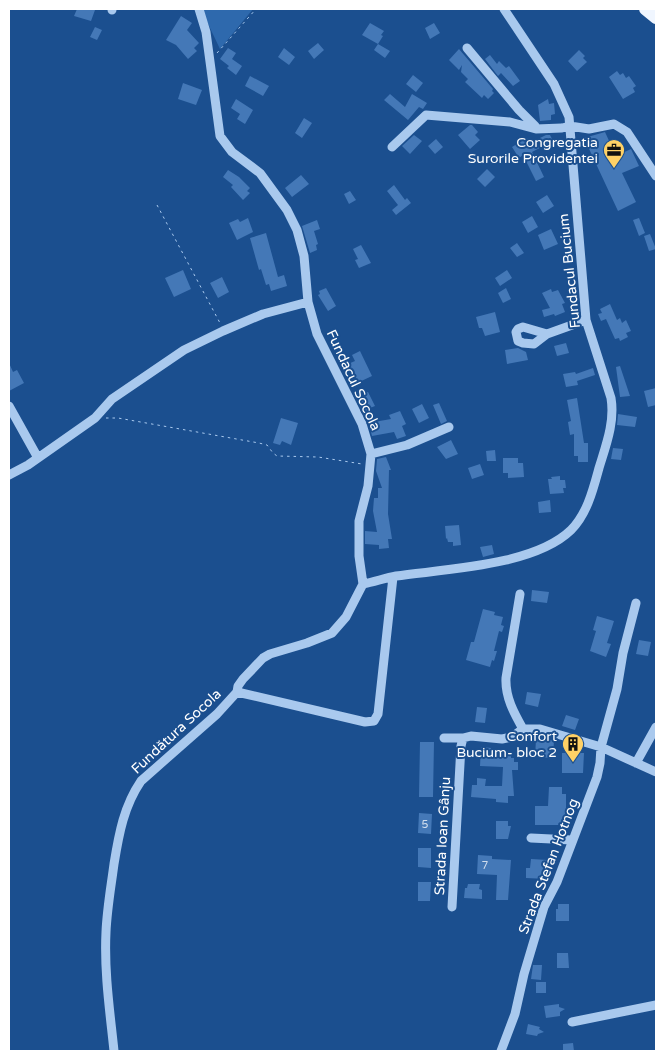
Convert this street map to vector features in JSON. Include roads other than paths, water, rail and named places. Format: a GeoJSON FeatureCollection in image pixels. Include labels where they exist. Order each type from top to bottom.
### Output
{"type":"FeatureCollection","features":[{"type":"Feature","properties":{"kind":"main road"},"geometry":{"type":"LineString","coordinates":[[645,9],[656,18]]}},
{"type":"Feature","properties":{"kind":"street","name":"Fundacul Socola"},"geometry":{"type":"LineString","coordinates":[[199,9],[206,32],[220,136],[232,152],[260,172],[287,210],[297,230],[304,256],[308,302],[317,334],[362,424],[371,454],[368,486],[359,521],[358,556],[363,584]]}},
{"type":"Feature","properties":{"kind":"street","name":"Fundacul Bucium"},"geometry":{"type":"LineString","coordinates":[[363,584],[393,577],[496,563],[523,555],[558,540],[570,530],[583,514],[599,471],[612,422],[613,409],[611,398],[586,320],[569,117],[554,84],[504,9]]}},
{"type":"Feature","properties":{"kind":"street"},"geometry":{"type":"LineString","coordinates":[[466,48],[536,129]]}},
{"type":"Feature","properties":{"kind":"street"},"geometry":{"type":"LineString","coordinates":[[392,147],[426,115],[510,122],[536,129],[570,126],[589,129],[614,124],[627,132],[656,176]]}},
{"type":"Feature","properties":{"kind":"street"},"geometry":{"type":"LineString","coordinates":[[9,475],[38,458],[95,418],[112,399],[184,350],[263,314],[308,302]]}},
{"type":"Feature","properties":{"kind":"street"},"geometry":{"type":"LineString","coordinates":[[547,334],[586,320]]}},
{"type":"Feature","properties":{"kind":"street"},"geometry":{"type":"LineString","coordinates":[[9,406],[38,458]]}},
{"type":"Feature","properties":{"kind":"street"},"geometry":{"type":"LineString","coordinates":[[371,454],[408,446],[448,427]]}},
{"type":"Feature","properties":{"kind":"street"},"geometry":{"type":"LineString","coordinates":[[238,692],[365,722],[374,721],[378,714],[393,577]]}},
{"type":"Feature","properties":{"kind":"street","name":"Fundătura Socola"},"geometry":{"type":"LineString","coordinates":[[114,1051],[107,978],[106,934],[110,889],[118,838],[125,811],[132,794],[141,780],[217,714],[238,692],[238,686],[243,679],[263,658],[332,633],[346,617],[363,584]]}},
{"type":"Feature","properties":{"kind":"street"},"geometry":{"type":"LineString","coordinates":[[520,594],[505,689],[523,729]]}},
{"type":"Feature","properties":{"kind":"street","name":"Strada Stefan Hotnog"},"geometry":{"type":"LineString","coordinates":[[501,1051],[515,1014],[526,967],[544,907],[557,882],[597,777],[601,747],[617,689],[636,603]]}},
{"type":"Feature","properties":{"kind":"street"},"geometry":{"type":"LineString","coordinates":[[636,763],[656,727]]}},
{"type":"Feature","properties":{"kind":"street"},"geometry":{"type":"LineString","coordinates":[[444,738],[471,736],[502,739],[512,737],[523,729],[540,729],[601,747],[656,772]]}},
{"type":"Feature","properties":{"kind":"street","name":"Strada Ioan Gânju"},"geometry":{"type":"LineString","coordinates":[[452,907],[463,738]]}},
{"type":"Feature","properties":{"kind":"street"},"geometry":{"type":"LineString","coordinates":[[531,838],[572,840]]}},
{"type":"Feature","properties":{"kind":"street"},"geometry":{"type":"LineString","coordinates":[[572,1022],[656,1005]]}},
{"type":"Feature","properties":{"kind":"place","name":"Congregatia Surorile Providentei"},"geometry":{"type":"Point","coordinates":[614,169]}},
{"type":"Feature","properties":{"kind":"place","name":"Confort Bucium- bloc 2"},"geometry":{"type":"Point","coordinates":[573,763]}}]}
